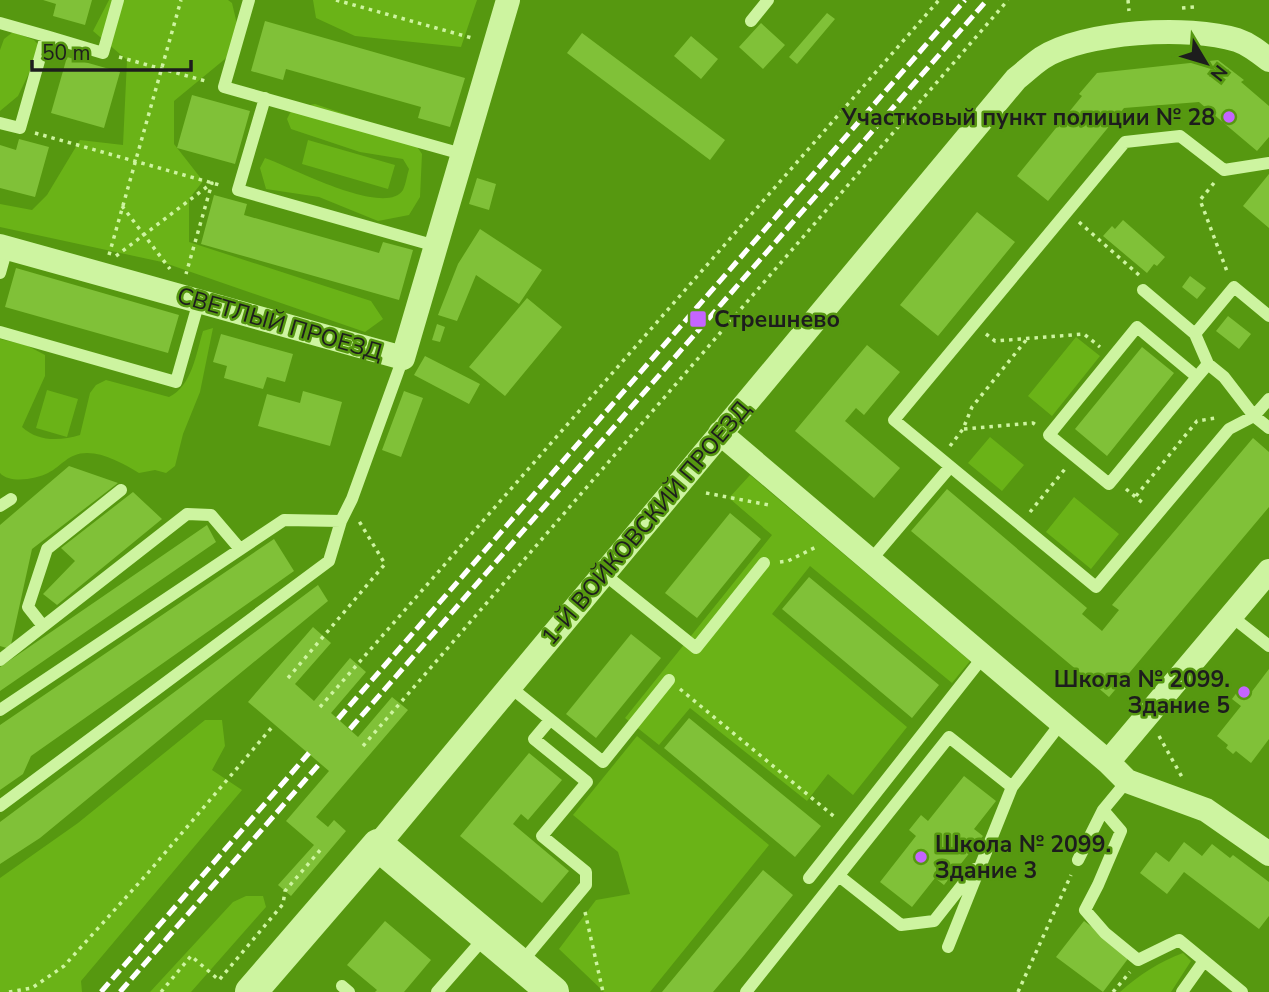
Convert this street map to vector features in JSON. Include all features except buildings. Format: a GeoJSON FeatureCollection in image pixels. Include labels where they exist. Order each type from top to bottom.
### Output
{"type":"FeatureCollection","features":[{"type":"Feature","properties":{"kind":"street","name":"СВЕТЛЫЙ ПРОЕЗД"},"geometry":{"type":"LineString","coordinates":[[4,247],[191,293],[403,358],[508,0]]}},
{"type":"Feature","properties":{"kind":"street","name":"1-Й ВОЙКОВСКИЙ ПРОЕЗД"},"geometry":{"type":"LineString","coordinates":[[251,992],[378,845],[1016,79],[1043,57],[1097,39],[1139,32],[1195,32],[1240,41],[1269,60]]}},
{"type":"Feature","properties":{"kind":"street"},"geometry":{"type":"LineString","coordinates":[[720,433],[1127,781],[1206,810],[1269,854]]}},
{"type":"Feature","properties":{"kind":"street"},"geometry":{"type":"LineString","coordinates":[[1108,762],[1269,571]]}},
{"type":"Feature","properties":{"kind":"street"},"geometry":{"type":"LineString","coordinates":[[378,845],[553,992]]}},
{"type":"Feature","properties":{"kind":"lane"},"geometry":{"type":"LineString","coordinates":[[0,23],[103,52],[118,0]]}},
{"type":"Feature","properties":{"kind":"lane"},"geometry":{"type":"LineString","coordinates":[[249,0],[224,87],[462,154]]}},
{"type":"Feature","properties":{"kind":"lane"},"geometry":{"type":"LineString","coordinates":[[751,21],[768,0]]}},
{"type":"Feature","properties":{"kind":"lane"},"geometry":{"type":"LineString","coordinates":[[0,123],[20,128],[46,36]]}},
{"type":"Feature","properties":{"kind":"lane"},"geometry":{"type":"LineString","coordinates":[[265,98],[239,190],[436,246]]}},
{"type":"Feature","properties":{"kind":"lane"},"geometry":{"type":"LineString","coordinates":[[1269,163],[1224,170],[1180,136],[1125,142],[894,420],[1096,587],[1229,429],[1249,419],[1269,399]]}},
{"type":"Feature","properties":{"kind":"lane"},"geometry":{"type":"LineString","coordinates":[[0,273],[4,247]]}},
{"type":"Feature","properties":{"kind":"lane"},"geometry":{"type":"LineString","coordinates":[[1195,334],[1234,287],[1269,316]]}},
{"type":"Feature","properties":{"kind":"lane"},"geometry":{"type":"LineString","coordinates":[[1143,290],[1195,334],[1208,364],[1224,377],[1249,419],[1269,428]]}},
{"type":"Feature","properties":{"kind":"lane"},"geometry":{"type":"LineString","coordinates":[[0,332],[176,382],[191,293]]}},
{"type":"Feature","properties":{"kind":"lane"},"geometry":{"type":"LineString","coordinates":[[1197,377],[1137,327],[1049,435],[1109,484],[1208,364]]}},
{"type":"Feature","properties":{"kind":"lane"},"geometry":{"type":"LineString","coordinates":[[0,806],[329,561],[341,521],[352,499],[403,358]]}},
{"type":"Feature","properties":{"kind":"lane"},"geometry":{"type":"LineString","coordinates":[[870,561],[950,467]]}},
{"type":"Feature","properties":{"kind":"lane"},"geometry":{"type":"LineString","coordinates":[[43,626],[28,607],[47,549],[121,490]]}},
{"type":"Feature","properties":{"kind":"lane"},"geometry":{"type":"LineString","coordinates":[[0,660],[187,514],[211,515],[240,549]]}},
{"type":"Feature","properties":{"kind":"lane"},"geometry":{"type":"LineString","coordinates":[[0,710],[284,520],[341,521]]}},
{"type":"Feature","properties":{"kind":"lane"},"geometry":{"type":"LineString","coordinates":[[604,574],[696,648],[764,563]]}},
{"type":"Feature","properties":{"kind":"lane"},"geometry":{"type":"LineString","coordinates":[[1231,616],[1269,646]]}},
{"type":"Feature","properties":{"kind":"lane"},"geometry":{"type":"LineString","coordinates":[[809,878],[984,657]]}},
{"type":"Feature","properties":{"kind":"lane"},"geometry":{"type":"LineString","coordinates":[[510,687],[603,762],[669,680]]}},
{"type":"Feature","properties":{"kind":"lane"},"geometry":{"type":"LineString","coordinates":[[520,964],[586,885],[586,872],[542,836],[587,782],[534,739],[550,720]]}},
{"type":"Feature","properties":{"kind":"lane"},"geometry":{"type":"LineString","coordinates":[[948,947],[1012,787],[1061,723]]}},
{"type":"Feature","properties":{"kind":"lane"},"geometry":{"type":"LineString","coordinates":[[746,992],[949,737],[1012,787]]}},
{"type":"Feature","properties":{"kind":"lane"},"geometry":{"type":"LineString","coordinates":[[1078,860],[1103,810],[1127,781]]}},
{"type":"Feature","properties":{"kind":"lane"},"geometry":{"type":"LineString","coordinates":[[1103,810],[1121,831],[1085,910],[1105,933],[1138,960],[1179,940],[1242,992]]}},
{"type":"Feature","properties":{"kind":"lane"},"geometry":{"type":"LineString","coordinates":[[839,876],[901,925],[912,924],[934,921],[984,858]]}},
{"type":"Feature","properties":{"kind":"lane"},"geometry":{"type":"LineString","coordinates":[[437,992],[486,936]]}},
{"type":"Feature","properties":{"kind":"lane"},"geometry":{"type":"LineString","coordinates":[[1182,992],[1204,961]]}},
{"type":"Feature","properties":{"kind":"path"},"geometry":{"type":"LineString","coordinates":[[181,0],[106,264],[212,183]]}},
{"type":"Feature","properties":{"kind":"path"},"geometry":{"type":"LineString","coordinates":[[336,0],[494,45]]}},
{"type":"Feature","properties":{"kind":"path"},"geometry":{"type":"LineString","coordinates":[[320,707],[939,0]]}},
{"type":"Feature","properties":{"kind":"path"},"geometry":{"type":"LineString","coordinates":[[363,746],[1008,0]]}},
{"type":"Feature","properties":{"kind":"path"},"geometry":{"type":"LineString","coordinates":[[103,52],[224,87]]}},
{"type":"Feature","properties":{"kind":"path"},"geometry":{"type":"LineString","coordinates":[[20,128],[239,190]]}},
{"type":"Feature","properties":{"kind":"path"},"geometry":{"type":"LineString","coordinates":[[1224,170],[1200,201],[1234,287]]}},
{"type":"Feature","properties":{"kind":"path"},"geometry":{"type":"LineString","coordinates":[[191,293],[212,183]]}},
{"type":"Feature","properties":{"kind":"path"},"geometry":{"type":"LineString","coordinates":[[122,206],[175,275]]}},
{"type":"Feature","properties":{"kind":"path"},"geometry":{"type":"LineString","coordinates":[[1090,231],[1138,272],[1143,290]]}},
{"type":"Feature","properties":{"kind":"path"},"geometry":{"type":"LineString","coordinates":[[974,324],[995,341],[1084,334],[1112,357]]}},
{"type":"Feature","properties":{"kind":"path"},"geometry":{"type":"LineString","coordinates":[[940,458],[963,429],[972,407],[1028,338]]}},
{"type":"Feature","properties":{"kind":"path"},"geometry":{"type":"LineString","coordinates":[[1136,496],[1197,421],[1238,415],[1249,419]]}},
{"type":"Feature","properties":{"kind":"path"},"geometry":{"type":"LineString","coordinates":[[963,429],[1033,423],[1049,435]]}},
{"type":"Feature","properties":{"kind":"path"},"geometry":{"type":"LineString","coordinates":[[1020,524],[1075,456]]}},
{"type":"Feature","properties":{"kind":"path"},"geometry":{"type":"LineString","coordinates":[[1114,478],[1157,514]]}},
{"type":"Feature","properties":{"kind":"path"},"geometry":{"type":"LineString","coordinates":[[706,493],[780,508]]}},
{"type":"Feature","properties":{"kind":"path"},"geometry":{"type":"LineString","coordinates":[[288,678],[385,564],[355,516],[352,499]]}},
{"type":"Feature","properties":{"kind":"path"},"geometry":{"type":"LineString","coordinates":[[764,563],[788,561],[818,545]]}},
{"type":"Feature","properties":{"kind":"path"},"geometry":{"type":"LineString","coordinates":[[669,680],[848,828]]}},
{"type":"Feature","properties":{"kind":"path"},"geometry":{"type":"LineString","coordinates":[[9,992],[32,988],[64,966],[147,874],[272,726]]}},
{"type":"Feature","properties":{"kind":"path"},"geometry":{"type":"LineString","coordinates":[[161,992],[191,956],[219,980],[282,904],[285,891],[322,848]]}},
{"type":"Feature","properties":{"kind":"path"},"geometry":{"type":"LineString","coordinates":[[1018,992],[1078,860]]}},
{"type":"Feature","properties":{"kind":"path"},"geometry":{"type":"LineString","coordinates":[[579,893],[603,992]]}},
{"type":"Feature","properties":{"kind":"path"},"geometry":{"type":"LineString","coordinates":[[282,904],[290,911]]}},
{"type":"Feature","properties":{"kind":"path"},"geometry":{"type":"LineString","coordinates":[[1113,992],[1138,960]]}},
{"type":"Feature","properties":{"kind":"green space"},"geometry":{"type":"Polygon","coordinates":[[[109,0],[228,0],[232,3],[242,45],[174,101],[174,144],[203,181],[189,199],[189,242],[371,301],[383,319],[365,332],[162,262],[0,227],[0,204],[32,210],[47,195],[80,140],[123,145],[127,60],[93,31],[109,0]]]}},
{"type":"Feature","properties":{"kind":"green space"},"geometry":{"type":"Polygon","coordinates":[[[313,0],[477,0],[461,47],[355,36],[316,18],[313,0]]]}},
{"type":"Feature","properties":{"kind":"green space"},"geometry":{"type":"Polygon","coordinates":[[[13,32],[34,40],[41,48],[18,96],[0,111],[0,50],[4,39],[13,32]]]}},
{"type":"Feature","properties":{"kind":"green space"},"geometry":{"type":"Polygon","coordinates":[[[315,104],[410,136],[422,154],[420,197],[409,215],[378,221],[319,197],[266,189],[260,168],[265,158],[336,188],[358,194],[377,198],[393,197],[403,190],[409,169],[403,159],[360,152],[291,129],[287,119],[292,109],[315,104]]]}},
{"type":"Feature","properties":{"kind":"green space"},"geometry":{"type":"Polygon","coordinates":[[[308,140],[395,165],[388,189],[302,164],[308,140]]]}},
{"type":"Feature","properties":{"kind":"green space"},"geometry":{"type":"Polygon","coordinates":[[[213,328],[200,392],[183,434],[175,466],[166,473],[155,470],[139,473],[107,457],[87,453],[75,455],[37,477],[16,479],[0,473],[0,339],[26,345],[45,355],[45,376],[22,427],[42,438],[57,439],[80,435],[90,393],[96,385],[106,380],[169,397],[177,392],[192,368],[203,331],[213,328]]]}},
{"type":"Feature","properties":{"kind":"green space"},"geometry":{"type":"Polygon","coordinates":[[[1076,337],[1100,356],[1052,416],[1028,396],[1076,337]]]}},
{"type":"Feature","properties":{"kind":"green space"},"geometry":{"type":"Polygon","coordinates":[[[47,390],[78,399],[67,437],[36,428],[47,390]]]}},
{"type":"Feature","properties":{"kind":"green space"},"geometry":{"type":"Polygon","coordinates":[[[990,437],[1024,465],[1002,491],[968,463],[990,437]]]}},
{"type":"Feature","properties":{"kind":"green space"},"geometry":{"type":"Polygon","coordinates":[[[750,475],[970,661],[952,683],[810,566],[772,614],[907,727],[853,795],[828,774],[807,801],[690,708],[659,745],[625,718],[772,535],[729,498],[750,475]]]}},
{"type":"Feature","properties":{"kind":"green space"},"geometry":{"type":"Polygon","coordinates":[[[1074,497],[1119,534],[1091,569],[1046,532],[1074,497]]]}},
{"type":"Feature","properties":{"kind":"green space"},"geometry":{"type":"Polygon","coordinates":[[[205,720],[222,720],[225,746],[212,770],[242,790],[81,981],[82,992],[0,992],[0,878],[78,823],[205,720]]]}},
{"type":"Feature","properties":{"kind":"green space"},"geometry":{"type":"Polygon","coordinates":[[[637,736],[769,845],[650,992],[604,992],[559,949],[596,900],[630,894],[618,852],[573,815],[637,736]]]}},
{"type":"Feature","properties":{"kind":"green space"},"geometry":{"type":"Polygon","coordinates":[[[246,896],[263,896],[266,907],[191,992],[150,992],[233,902],[246,896]]]}},
{"type":"Feature","properties":{"kind":"green space"},"geometry":{"type":"Polygon","coordinates":[[[1183,953],[1191,961],[1171,992],[1120,992],[1166,960],[1183,953]]]}},
{"type":"Feature","properties":{"kind":"railway"},"geometry":{"type":"LineString","coordinates":[[338,719],[965,0]]}},
{"type":"Feature","properties":{"kind":"railway"},"geometry":{"type":"LineString","coordinates":[[350,729],[987,0]]}},
{"type":"Feature","properties":{"kind":"railway"},"geometry":{"type":"LineString","coordinates":[[101,992],[309,753]]}},
{"type":"Feature","properties":{"kind":"railway"},"geometry":{"type":"LineString","coordinates":[[120,992],[320,763]]}},
{"type":"Feature","properties":{"kind":"place","name":"Участковый пункт полиции № 28"},"geometry":{"type":"Point","coordinates":[1229,117]}},
{"type":"Feature","properties":{"kind":"place","name":"Стрешнево"},"geometry":{"type":"Point","coordinates":[698,319]}},
{"type":"Feature","properties":{"kind":"place","name":"Школа № 2099. Здание 5"},"geometry":{"type":"Point","coordinates":[1244,692]}},
{"type":"Feature","properties":{"kind":"place","name":"Школа № 2099. Здание 3"},"geometry":{"type":"Point","coordinates":[921,857]}}]}
